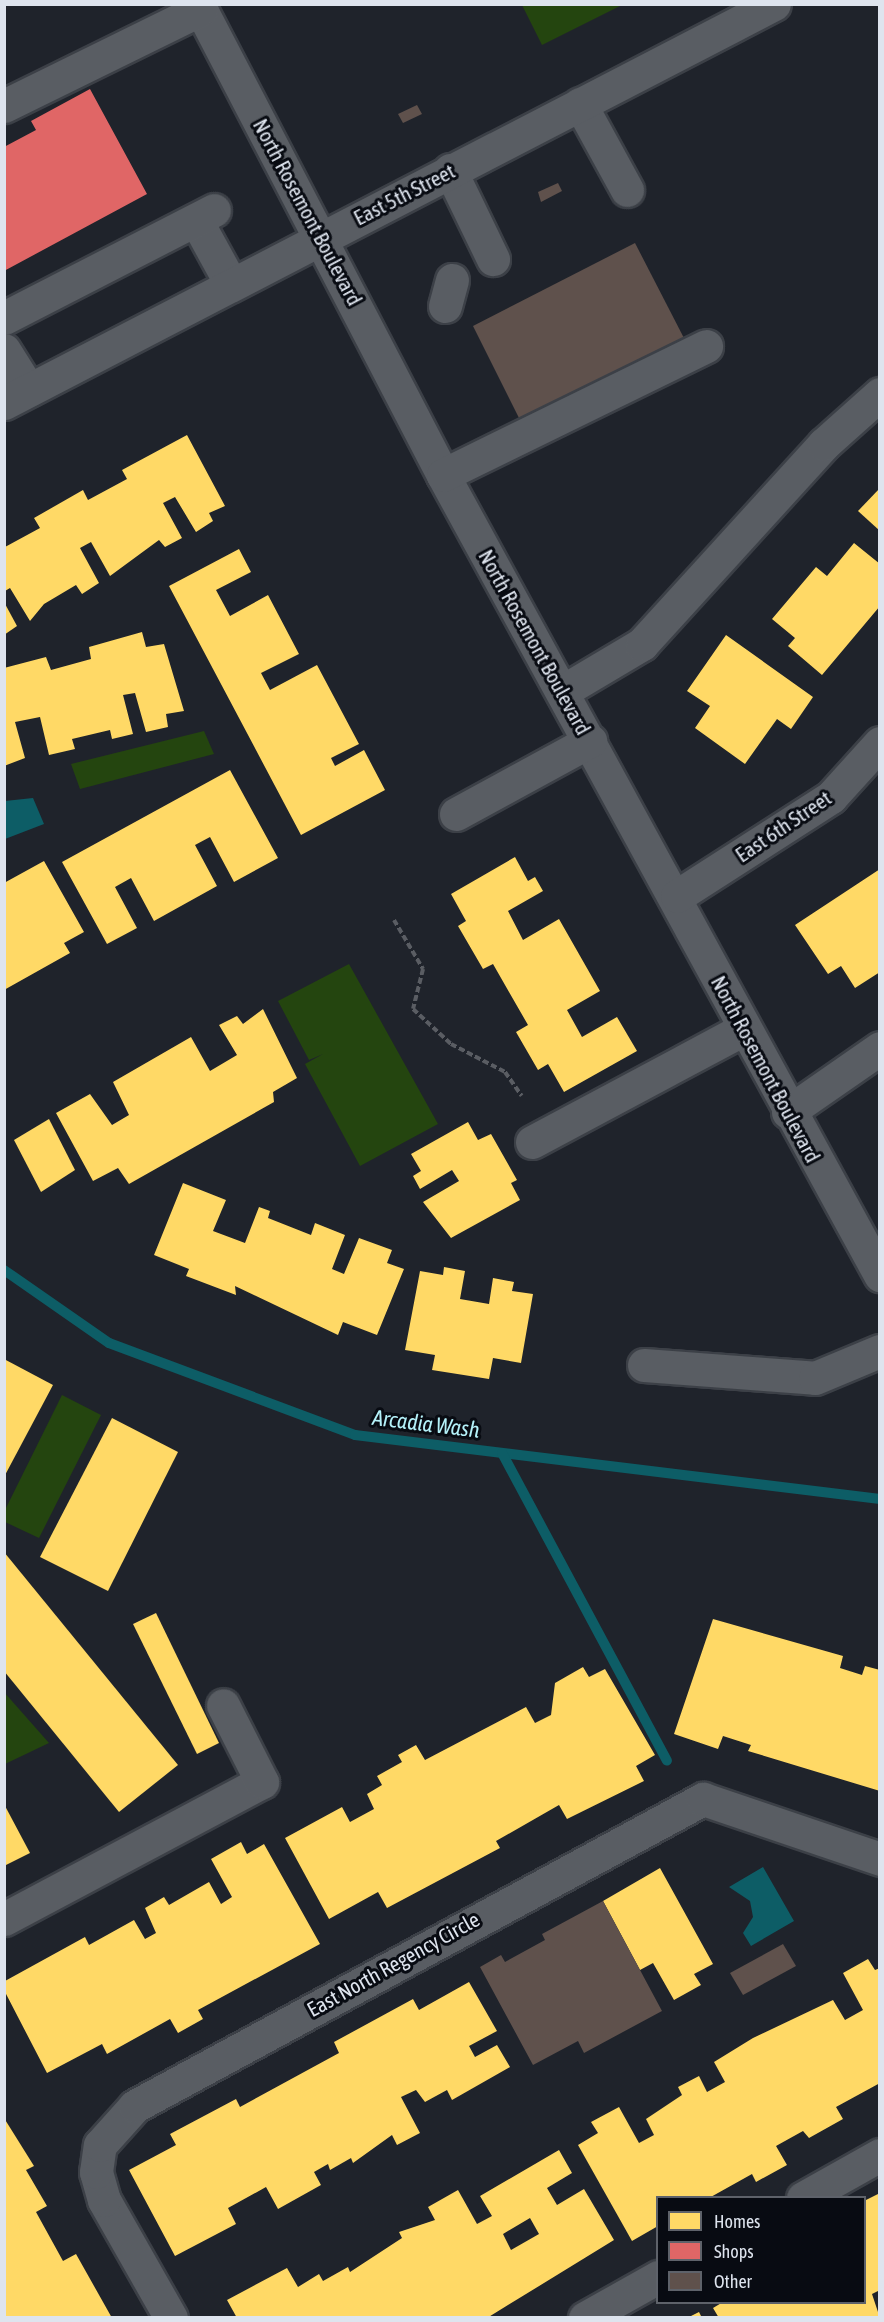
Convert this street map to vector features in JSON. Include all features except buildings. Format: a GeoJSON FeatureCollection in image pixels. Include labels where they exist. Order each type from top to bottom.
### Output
{"type":"FeatureCollection","features":[{"type":"Feature","properties":{"kind":"street","name":"East 5th Street"},"geometry":{"type":"LineString","coordinates":[[17,396],[321,236],[774,4]]}},
{"type":"Feature","properties":{"kind":"street"},"geometry":{"type":"LineString","coordinates":[[4,106],[200,7]]}},
{"type":"Feature","properties":{"kind":"street","name":"North Rosemont Boulevard"},"geometry":{"type":"LineString","coordinates":[[200,7],[321,236],[443,475],[677,896],[742,1030],[879,1275]]}},
{"type":"Feature","properties":{"kind":"street"},"geometry":{"type":"LineString","coordinates":[[580,104],[627,190]]}},
{"type":"Feature","properties":{"kind":"street"},"geometry":{"type":"LineString","coordinates":[[450,170],[493,259]]}},
{"type":"Feature","properties":{"kind":"street"},"geometry":{"type":"LineString","coordinates":[[4,318],[205,215],[231,284]]}},
{"type":"Feature","properties":{"kind":"street"},"geometry":{"type":"LineString","coordinates":[[443,475],[706,346]]}},
{"type":"Feature","properties":{"kind":"street"},"geometry":{"type":"LineString","coordinates":[[4,350],[17,396]]}},
{"type":"Feature","properties":{"kind":"street"},"geometry":{"type":"LineString","coordinates":[[563,691],[642,644],[824,444],[879,394]]}},
{"type":"Feature","properties":{"kind":"street"},"geometry":{"type":"LineString","coordinates":[[456,814],[590,741]]}},
{"type":"Feature","properties":{"kind":"street","name":"East 6th Street"},"geometry":{"type":"LineString","coordinates":[[677,896],[831,797],[879,743]]}},
{"type":"Feature","properties":{"kind":"street"},"geometry":{"type":"LineString","coordinates":[[532,1142],[742,1030]]}},
{"type":"Feature","properties":{"kind":"street"},"geometry":{"type":"LineString","coordinates":[[788,1112],[879,1048]]}},
{"type":"Feature","properties":{"kind":"street"},"geometry":{"type":"LineString","coordinates":[[644,1365],[814,1378],[879,1351]]}},
{"type":"Feature","properties":{"kind":"street"},"geometry":{"type":"LineString","coordinates":[[4,1919],[262,1782],[223,1705]]}},
{"type":"Feature","properties":{"kind":"street","name":"East North Regency Circle"},"geometry":{"type":"LineString","coordinates":[[171,2318],[104,2200],[96,2172],[100,2145],[135,2106],[703,1799],[879,1858]]}},
{"type":"Feature","properties":{"kind":"street"},"geometry":{"type":"LineString","coordinates":[[807,2196],[879,2156]]}},
{"type":"Feature","properties":{"kind":"street"},"geometry":{"type":"LineString","coordinates":[[585,2318],[656,2278]]}},
{"type":"Feature","properties":{"kind":"path"},"geometry":{"type":"LineString","coordinates":[[394,920],[423,969],[413,1009],[451,1044],[505,1072],[522,1096]]}},
{"type":"Feature","properties":{"kind":"green space"},"geometry":{"type":"Polygon","coordinates":[[[522,5],[622,5],[542,45],[522,5]]]}},
{"type":"Feature","properties":{"kind":"green space"},"geometry":{"type":"Polygon","coordinates":[[[204,731],[214,754],[80,789],[71,764],[204,731]]]}},
{"type":"Feature","properties":{"kind":"green space"},"geometry":{"type":"Polygon","coordinates":[[[349,964],[438,1124],[360,1166],[305,1064],[323,1054],[309,1060],[278,1001],[349,964]]]}},
{"type":"Feature","properties":{"kind":"green space"},"geometry":{"type":"Polygon","coordinates":[[[62,1395],[101,1415],[39,1538],[5,1522],[5,1510],[62,1395]]]}},
{"type":"Feature","properties":{"kind":"green space"},"geometry":{"type":"Polygon","coordinates":[[[4,1692],[49,1743],[5,1764],[4,1763],[4,1692]]]}},
{"type":"Feature","properties":{"kind":"water"},"geometry":{"type":"Polygon","coordinates":[[[33,798],[44,824],[5,839],[5,801],[33,798]]]}},
{"type":"Feature","properties":{"kind":"water"},"geometry":{"type":"Polygon","coordinates":[[[763,1867],[794,1921],[751,1946],[743,1933],[753,1917],[750,1901],[729,1887],[763,1867]]]}},
{"type":"Feature","properties":{"kind":"waterway","name":"Arcadia Wash"},"geometry":{"type":"LineString","coordinates":[[4,1270],[109,1343],[355,1435],[880,1499]]}},
{"type":"Feature","properties":{"kind":"waterway"},"geometry":{"type":"LineString","coordinates":[[502,1453],[667,1761]]}}]}
